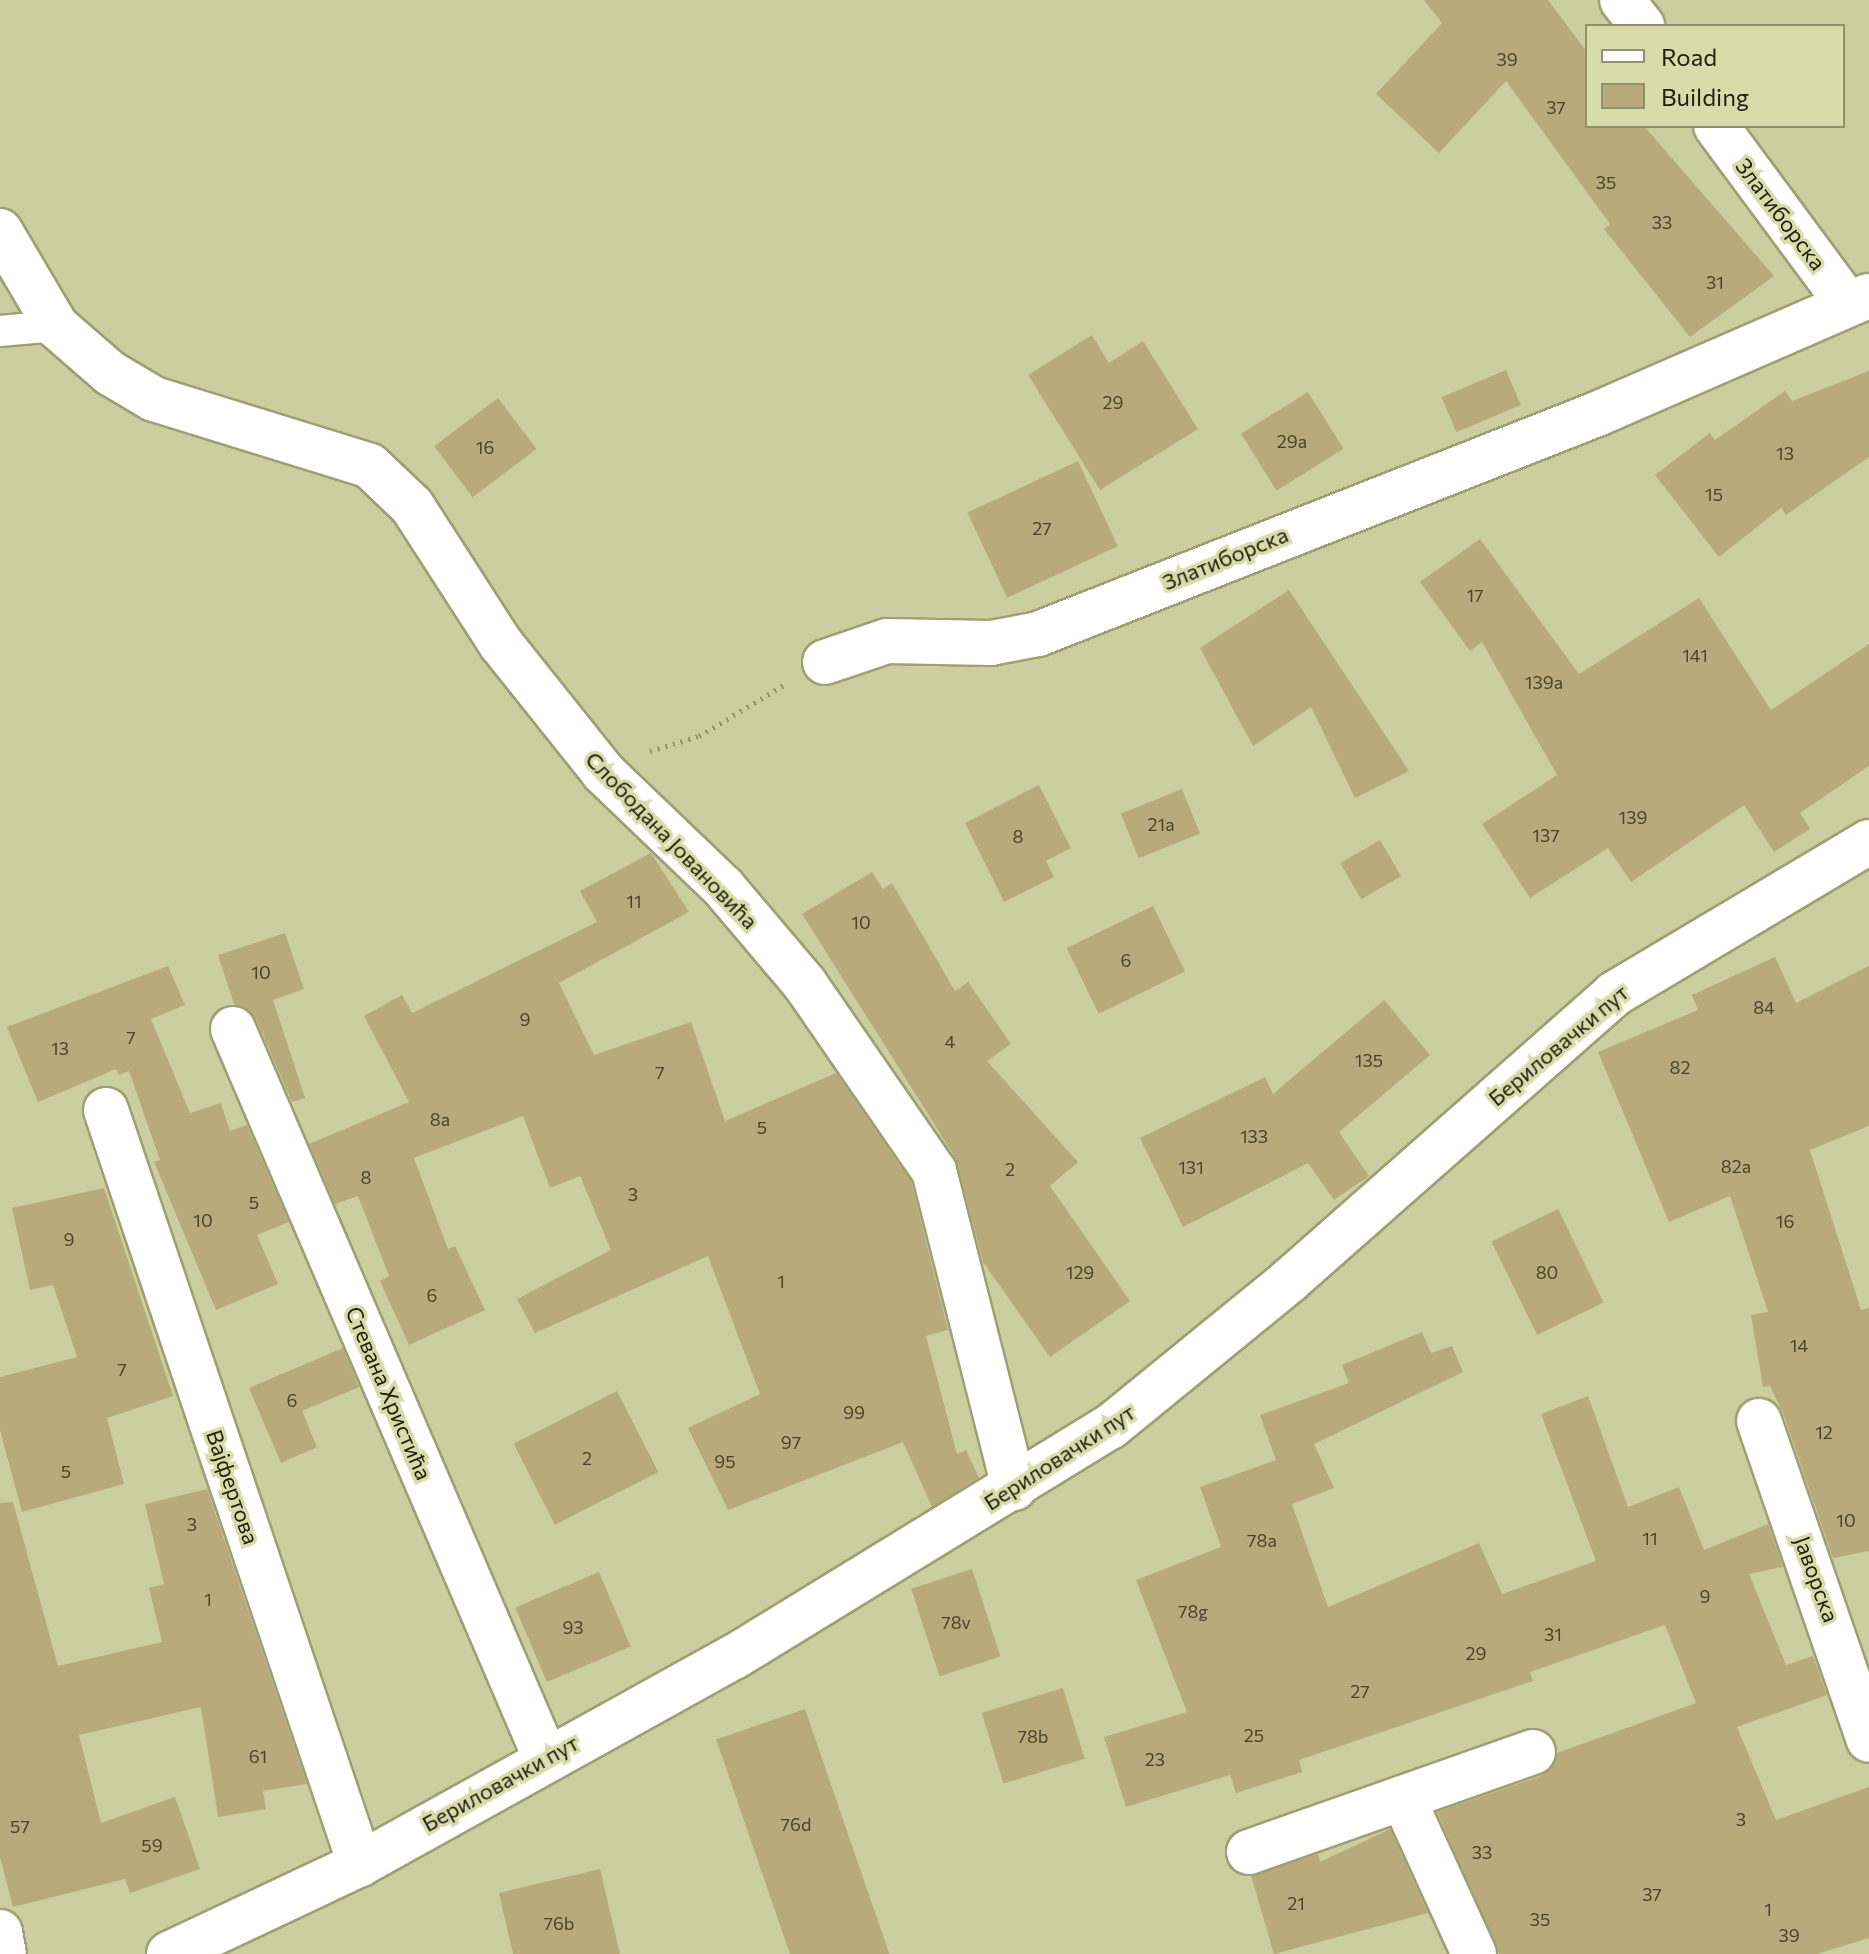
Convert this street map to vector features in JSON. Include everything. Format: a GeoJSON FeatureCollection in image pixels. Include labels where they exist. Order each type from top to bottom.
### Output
{"type":"FeatureCollection","features":[{"type":"Feature","properties":{"kind":"street"},"geometry":{"type":"LineString","coordinates":[[1622,0],[1640,24]]}},
{"type":"Feature","properties":{"kind":"street","name":"Златиборска"},"geometry":{"type":"LineString","coordinates":[[825,662],[887,641],[991,643],[1038,634],[1597,414],[1858,299],[1718,128]]}},
{"type":"Feature","properties":{"kind":"street","name":"Слободана Јовановића"},"geometry":{"type":"LineString","coordinates":[[0,231],[56,326],[110,373],[154,399],[370,466],[412,506],[501,644],[603,772],[723,887],[805,984],[934,1171],[1014,1488]]}},
{"type":"Feature","properties":{"kind":"street","name":"Бериловачки пут"},"geometry":{"type":"LineString","coordinates":[[169,1954],[360,1864],[545,1757],[734,1657],[1014,1488],[1196,1360],[1614,994],[1869,842]]}},
{"type":"Feature","properties":{"kind":"street","name":"Стевана Христића"},"geometry":{"type":"LineString","coordinates":[[233,1029],[545,1757]]}},
{"type":"Feature","properties":{"kind":"street","name":"Вајфертова"},"geometry":{"type":"LineString","coordinates":[[106,1110],[360,1864]]}},
{"type":"Feature","properties":{"kind":"street","name":"Јаворска"},"geometry":{"type":"LineString","coordinates":[[1759,1421],[1869,1740]]}},
{"type":"Feature","properties":{"kind":"street"},"geometry":{"type":"LineString","coordinates":[[1249,1852],[1533,1752]]}},
{"type":"Feature","properties":{"kind":"street"},"geometry":{"type":"LineString","coordinates":[[1403,1798],[1474,1954]]}},
{"type":"Feature","properties":{"kind":"street"},"geometry":{"type":"LineString","coordinates":[[0,1932],[4,1954]]}},
{"type":"Feature","properties":{"kind":"lane"},"geometry":{"type":"LineString","coordinates":[[0,331],[56,326]]}},
{"type":"Feature","properties":{"kind":"path"},"geometry":{"type":"LineString","coordinates":[[603,772],[616,755],[699,736],[825,662]]}},
{"type":"Feature","properties":{"kind":"building"},"geometry":{"type":"Polygon","coordinates":[[[1424,0],[1548,0],[1585,49],[1585,128],[1646,128],[1774,276],[1690,337],[1604,229],[1610,224],[1506,81],[1439,153],[1376,94],[1442,23],[1424,0]]]}},
{"type":"Feature","properties":{"kind":"building"},"geometry":{"type":"Polygon","coordinates":[[[1092,335],[1109,363],[1143,341],[1198,429],[1100,490],[1028,375],[1092,335]]]}},
{"type":"Feature","properties":{"kind":"building"},"geometry":{"type":"Polygon","coordinates":[[[1506,370],[1521,405],[1456,432],[1442,397],[1506,370]]]}},
{"type":"Feature","properties":{"kind":"building"},"geometry":{"type":"Polygon","coordinates":[[[1869,371],[1869,457],[1786,515],[1781,508],[1719,557],[1655,475],[1710,433],[1715,440],[1785,391],[1792,401],[1869,371]]]}},
{"type":"Feature","properties":{"kind":"building"},"geometry":{"type":"Polygon","coordinates":[[[1308,392],[1344,449],[1277,491],[1241,434],[1308,392]]]}},
{"type":"Feature","properties":{"kind":"building"},"geometry":{"type":"Polygon","coordinates":[[[498,398],[537,449],[473,497],[434,446],[498,398]]]}},
{"type":"Feature","properties":{"kind":"building"},"geometry":{"type":"Polygon","coordinates":[[[1078,461],[1118,546],[1007,598],[967,513],[1078,461]]]}},
{"type":"Feature","properties":{"kind":"building"},"geometry":{"type":"Polygon","coordinates":[[[1480,539],[1579,674],[1699,598],[1771,710],[1869,644],[1869,766],[1800,813],[1810,829],[1774,852],[1744,805],[1631,882],[1608,848],[1530,898],[1482,824],[1557,775],[1482,642],[1470,651],[1420,582],[1480,539]]]}},
{"type":"Feature","properties":{"kind":"building"},"geometry":{"type":"Polygon","coordinates":[[[1289,590],[1409,771],[1355,798],[1311,707],[1253,746],[1200,648],[1289,590]]]}},
{"type":"Feature","properties":{"kind":"building"},"geometry":{"type":"Polygon","coordinates":[[[1039,785],[1071,848],[1046,861],[1054,877],[1004,902],[965,823],[1039,785]]]}},
{"type":"Feature","properties":{"kind":"building"},"geometry":{"type":"Polygon","coordinates":[[[1182,789],[1200,834],[1139,858],[1121,814],[1182,789]]]}},
{"type":"Feature","properties":{"kind":"building"},"geometry":{"type":"Polygon","coordinates":[[[1380,840],[1401,876],[1361,899],[1340,863],[1380,840]]]}},
{"type":"Feature","properties":{"kind":"building"},"geometry":{"type":"Polygon","coordinates":[[[651,853],[689,912],[559,983],[594,1055],[691,1022],[725,1121],[836,1073],[911,1181],[948,1330],[926,1336],[957,1454],[966,1450],[979,1478],[932,1507],[903,1442],[728,1510],[688,1428],[760,1394],[708,1256],[535,1333],[517,1299],[611,1250],[580,1176],[550,1188],[523,1116],[414,1158],[448,1249],[455,1246],[485,1310],[409,1345],[380,1281],[389,1276],[358,1196],[335,1204],[309,1144],[409,1102],[364,1016],[402,995],[412,1013],[597,922],[580,891],[651,853]]]}},
{"type":"Feature","properties":{"kind":"building"},"geometry":{"type":"Polygon","coordinates":[[[872,872],[883,889],[892,883],[955,991],[968,982],[1011,1044],[987,1061],[1078,1162],[1050,1186],[1130,1301],[1050,1357],[983,1262],[955,1157],[802,914],[872,872]]]}},
{"type":"Feature","properties":{"kind":"building"},"geometry":{"type":"Polygon","coordinates":[[[1153,906],[1185,972],[1099,1014],[1067,948],[1153,906]]]}},
{"type":"Feature","properties":{"kind":"building"},"geometry":{"type":"Polygon","coordinates":[[[285,933],[304,989],[273,1000],[305,1098],[292,1102],[256,1019],[234,1004],[218,955],[285,933]]]}},
{"type":"Feature","properties":{"kind":"building"},"geometry":{"type":"Polygon","coordinates":[[[1775,957],[1796,1003],[1869,966],[1869,1126],[1810,1150],[1861,1310],[1869,1308],[1869,1551],[1833,1558],[1783,1413],[1770,1386],[1763,1387],[1751,1315],[1768,1312],[1730,1196],[1669,1222],[1598,1052],[1698,1010],[1692,995],[1775,957]]]}},
{"type":"Feature","properties":{"kind":"building"},"geometry":{"type":"Polygon","coordinates":[[[168,966],[185,1005],[151,1019],[190,1113],[221,1103],[230,1131],[247,1125],[289,1222],[257,1235],[278,1284],[216,1310],[154,1162],[160,1160],[129,1071],[119,1075],[116,1069],[38,1102],[7,1027],[168,966]]]}},
{"type":"Feature","properties":{"kind":"building"},"geometry":{"type":"Polygon","coordinates":[[[1384,1000],[1430,1055],[1339,1132],[1369,1176],[1334,1200],[1308,1163],[1183,1227],[1140,1138],[1265,1077],[1273,1094],[1384,1000]]]}},
{"type":"Feature","properties":{"kind":"building"},"geometry":{"type":"Polygon","coordinates":[[[104,1188],[173,1396],[107,1418],[124,1484],[22,1512],[0,1430],[0,1377],[77,1357],[53,1285],[30,1290],[12,1208],[104,1188]]]}},
{"type":"Feature","properties":{"kind":"building"},"geometry":{"type":"Polygon","coordinates":[[[1558,1209],[1604,1302],[1537,1335],[1491,1241],[1558,1209]]]}},
{"type":"Feature","properties":{"kind":"building"},"geometry":{"type":"Polygon","coordinates":[[[1422,1332],[1431,1353],[1452,1346],[1463,1372],[1314,1444],[1334,1488],[1292,1504],[1328,1607],[1479,1543],[1502,1594],[1596,1561],[1541,1414],[1588,1396],[1628,1507],[1679,1487],[1704,1550],[1768,1524],[1783,1567],[1749,1574],[1786,1665],[1813,1656],[1827,1695],[1737,1727],[1776,1820],[1869,1787],[1869,1938],[1817,1954],[1499,1954],[1437,1812],[1541,1776],[1557,1753],[1696,1703],[1665,1625],[1530,1672],[1533,1681],[1299,1760],[1302,1772],[1236,1793],[1230,1775],[1126,1807],[1104,1737],[1187,1712],[1136,1580],[1221,1547],[1200,1487],[1276,1460],[1260,1415],[1349,1383],[1342,1365],[1422,1332]]]}},
{"type":"Feature","properties":{"kind":"building"},"geometry":{"type":"Polygon","coordinates":[[[343,1348],[359,1387],[302,1411],[317,1447],[281,1463],[249,1388],[343,1348]]]}},
{"type":"Feature","properties":{"kind":"building"},"geometry":{"type":"Polygon","coordinates":[[[617,1391],[658,1472],[555,1525],[514,1444],[617,1391]]]}},
{"type":"Feature","properties":{"kind":"building"},"geometry":{"type":"Polygon","coordinates":[[[207,1489],[307,1784],[263,1791],[266,1809],[218,1817],[201,1707],[79,1735],[101,1823],[175,1797],[200,1869],[130,1893],[125,1879],[13,1907],[0,1857],[0,1503],[13,1502],[58,1666],[162,1642],[149,1588],[164,1584],[145,1504],[207,1489]]]}},
{"type":"Feature","properties":{"kind":"building"},"geometry":{"type":"Polygon","coordinates":[[[972,1569],[1000,1656],[940,1676],[911,1589],[972,1569]]]}},
{"type":"Feature","properties":{"kind":"building"},"geometry":{"type":"Polygon","coordinates":[[[599,1572],[631,1647],[547,1682],[515,1608],[599,1572]]]}},
{"type":"Feature","properties":{"kind":"building"},"geometry":{"type":"Polygon","coordinates":[[[1063,1688],[1085,1759],[1003,1784],[982,1713],[1063,1688]]]}},
{"type":"Feature","properties":{"kind":"building"},"geometry":{"type":"Polygon","coordinates":[[[805,1709],[889,1954],[790,1954],[716,1740],[805,1709]]]}},
{"type":"Feature","properties":{"kind":"building"},"geometry":{"type":"Polygon","coordinates":[[[1390,1829],[1428,1913],[1274,1954],[1251,1876],[1318,1854],[1320,1862],[1390,1829]]]}},
{"type":"Feature","properties":{"kind":"building"},"geometry":{"type":"Polygon","coordinates":[[[600,1869],[620,1954],[513,1954],[499,1893],[600,1869]]]}}]}
